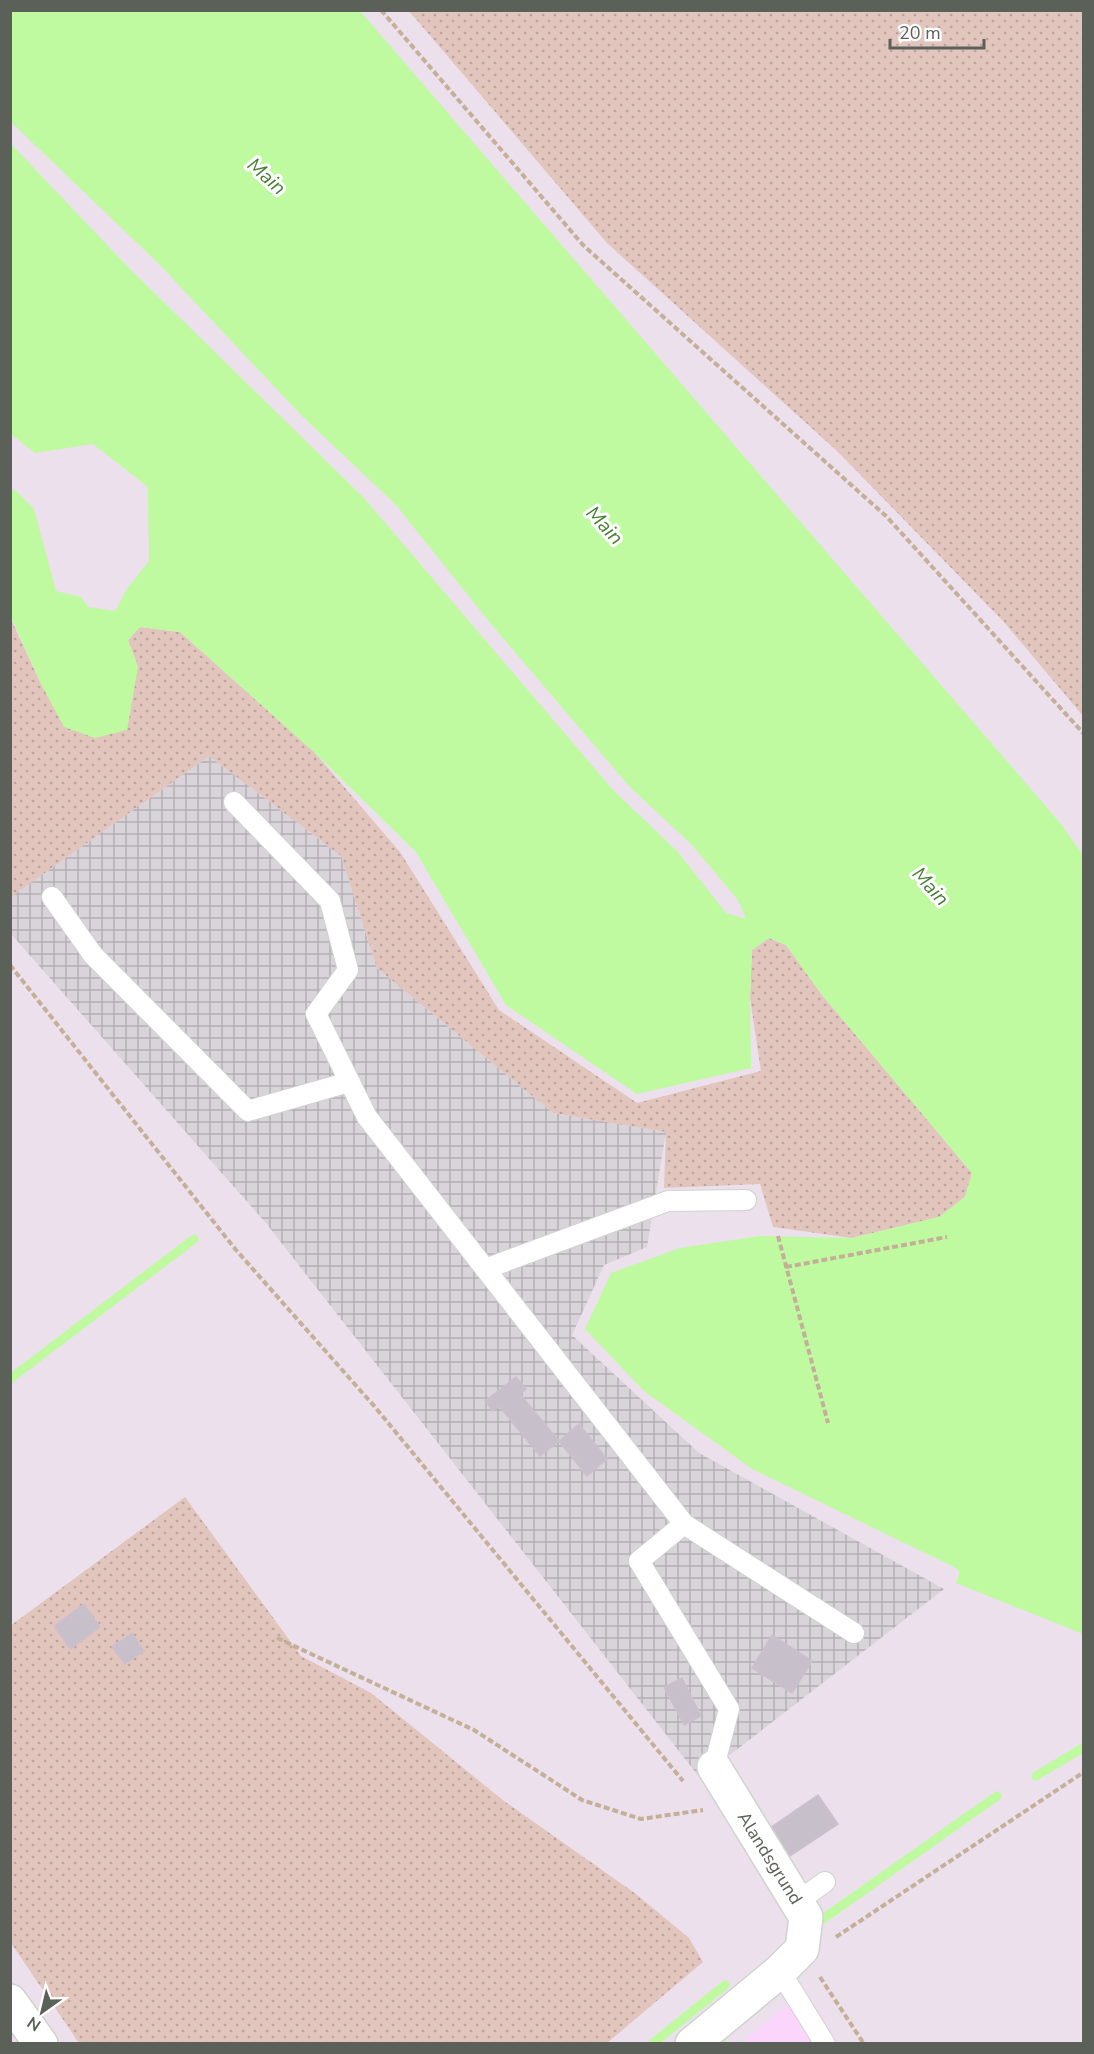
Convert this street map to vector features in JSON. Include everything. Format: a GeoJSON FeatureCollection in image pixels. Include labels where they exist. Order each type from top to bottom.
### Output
{"type":"FeatureCollection","features":[{"type":"Feature","properties":{"kind":"street","name":"Alandsgrund"},"geometry":{"type":"LineString","coordinates":[[714,1767],[806,1917],[791,1960]]}},
{"type":"Feature","properties":{"kind":"street"},"geometry":{"type":"LineString","coordinates":[[692,2043],[791,1960]]}},
{"type":"Feature","properties":{"kind":"street"},"geometry":{"type":"LineString","coordinates":[[10,2001],[40,2043]]}},
{"type":"Feature","properties":{"kind":"lane"},"geometry":{"type":"LineString","coordinates":[[234,802],[330,901],[348,970],[316,1014],[367,1117],[684,1524],[854,1633]]}},
{"type":"Feature","properties":{"kind":"lane"},"geometry":{"type":"LineString","coordinates":[[52,897],[93,955],[248,1111],[349,1082]]}},
{"type":"Feature","properties":{"kind":"lane"},"geometry":{"type":"LineString","coordinates":[[485,1269],[668,1201],[746,1200]]}},
{"type":"Feature","properties":{"kind":"lane"},"geometry":{"type":"LineString","coordinates":[[684,1524],[639,1561],[729,1710],[714,1767]]}},
{"type":"Feature","properties":{"kind":"lane"},"geometry":{"type":"LineString","coordinates":[[797,1902],[825,1882]]}},
{"type":"Feature","properties":{"kind":"lane"},"geometry":{"type":"LineString","coordinates":[[791,1960],[825,2043]]}},
{"type":"Feature","properties":{"kind":"path"},"geometry":{"type":"LineString","coordinates":[[381,10],[584,245],[886,516],[1083,734]]}},
{"type":"Feature","properties":{"kind":"path"},"geometry":{"type":"LineString","coordinates":[[10,965],[236,1250],[375,1407],[684,1782]]}},
{"type":"Feature","properties":{"kind":"path"},"geometry":{"type":"LineString","coordinates":[[777,1236],[828,1423]]}},
{"type":"Feature","properties":{"kind":"path"},"geometry":{"type":"LineString","coordinates":[[786,1267],[947,1237]]}},
{"type":"Feature","properties":{"kind":"path"},"geometry":{"type":"LineString","coordinates":[[278,1638],[474,1730],[582,1800],[641,1819],[706,1810],[699,1800]]}},
{"type":"Feature","properties":{"kind":"path"},"geometry":{"type":"LineString","coordinates":[[864,2043],[791,1960],[835,1938],[1083,1772]]}},
{"type":"Feature","properties":{"kind":"shaded area"},"geometry":{"type":"Polygon","coordinates":[[[409,11],[1083,11],[1083,716],[1004,622],[837,451],[607,243],[409,11]]]}},
{"type":"Feature","properties":{"kind":"shaded area"},"geometry":{"type":"Polygon","coordinates":[[[10,617],[42,686],[138,667],[128,640],[140,627],[180,632],[315,753],[400,852],[499,1010],[637,1103],[761,1071],[750,998],[752,950],[769,938],[786,945],[822,995],[972,1173],[965,1197],[939,1217],[852,1238],[773,1227],[760,1184],[664,1188],[666,1132],[553,1113],[377,968],[341,856],[209,756],[11,897],[10,617]]]}},
{"type":"Feature","properties":{"kind":"shaded area"},"geometry":{"type":"Polygon","coordinates":[[[209,756],[341,856],[377,968],[553,1113],[666,1132],[647,1247],[604,1265],[572,1335],[699,1453],[944,1589],[700,1778],[265,1222],[11,934],[10,897],[209,756]]]}},
{"type":"Feature","properties":{"kind":"shaded area"},"geometry":{"type":"Polygon","coordinates":[[[185,1497],[301,1656],[371,1693],[504,1801],[636,1894],[689,1938],[703,1962],[607,2043],[79,2043],[11,1943],[10,1626],[185,1497]]]}},
{"type":"Feature","properties":{"kind":"shaded area"},"geometry":{"type":"Polygon","coordinates":[[[805,1990],[838,2043],[740,2044],[805,1990]]]}},
{"type":"Feature","properties":{"kind":"water","name":"Main"},"geometry":{"type":"Polygon","coordinates":[[[11,10],[360,11],[1061,824],[1083,855],[1083,1634],[956,1583],[960,1572],[954,1567],[752,1469],[644,1391],[585,1329],[611,1273],[680,1248],[760,1236],[852,1238],[939,1217],[965,1197],[972,1173],[822,995],[786,945],[769,938],[752,950],[751,1068],[637,1094],[506,1005],[416,852],[315,753],[180,632],[140,627],[128,640],[138,667],[127,730],[95,738],[64,727],[42,686],[11,617],[11,489],[34,509],[56,591],[81,597],[88,607],[115,611],[127,589],[149,561],[148,487],[93,444],[35,453],[11,434],[11,144],[130,269],[364,498],[613,790],[678,852],[726,913],[746,919],[738,900],[692,845],[629,786],[491,624],[396,505],[301,415],[159,264],[11,122],[11,10]]]}},
{"type":"Feature","properties":{"kind":"building"},"geometry":{"type":"Polygon","coordinates":[[[516,1377],[526,1389],[520,1394],[559,1441],[540,1456],[499,1406],[493,1411],[485,1401],[516,1377]]]}},
{"type":"Feature","properties":{"kind":"building"},"geometry":{"type":"Polygon","coordinates":[[[579,1424],[607,1459],[587,1476],[559,1441],[579,1424]]]}},
{"type":"Feature","properties":{"kind":"building"},"geometry":{"type":"Polygon","coordinates":[[[84,1604],[100,1627],[70,1649],[54,1626],[84,1604]]]}},
{"type":"Feature","properties":{"kind":"building"},"geometry":{"type":"Polygon","coordinates":[[[132,1633],[144,1651],[125,1664],[112,1647],[132,1633]]]}},
{"type":"Feature","properties":{"kind":"building"},"geometry":{"type":"Polygon","coordinates":[[[772,1635],[812,1661],[792,1693],[752,1668],[772,1635]]]}},
{"type":"Feature","properties":{"kind":"building"},"geometry":{"type":"Polygon","coordinates":[[[682,1678],[701,1716],[684,1725],[664,1687],[682,1678]]]}},
{"type":"Feature","properties":{"kind":"building"},"geometry":{"type":"Polygon","coordinates":[[[818,1795],[838,1824],[790,1856],[770,1828],[818,1795]]]}},
{"type":"Feature","properties":{"kind":"waterway"},"geometry":{"type":"LineString","coordinates":[[10,1379],[194,1239]]}},
{"type":"Feature","properties":{"kind":"waterway"},"geometry":{"type":"LineString","coordinates":[[1036,1776],[1084,1747]]}},
{"type":"Feature","properties":{"kind":"waterway"},"geometry":{"type":"LineString","coordinates":[[820,1921],[997,1796]]}},
{"type":"Feature","properties":{"kind":"waterway"},"geometry":{"type":"LineString","coordinates":[[652,2044],[725,1985]]}}]}
